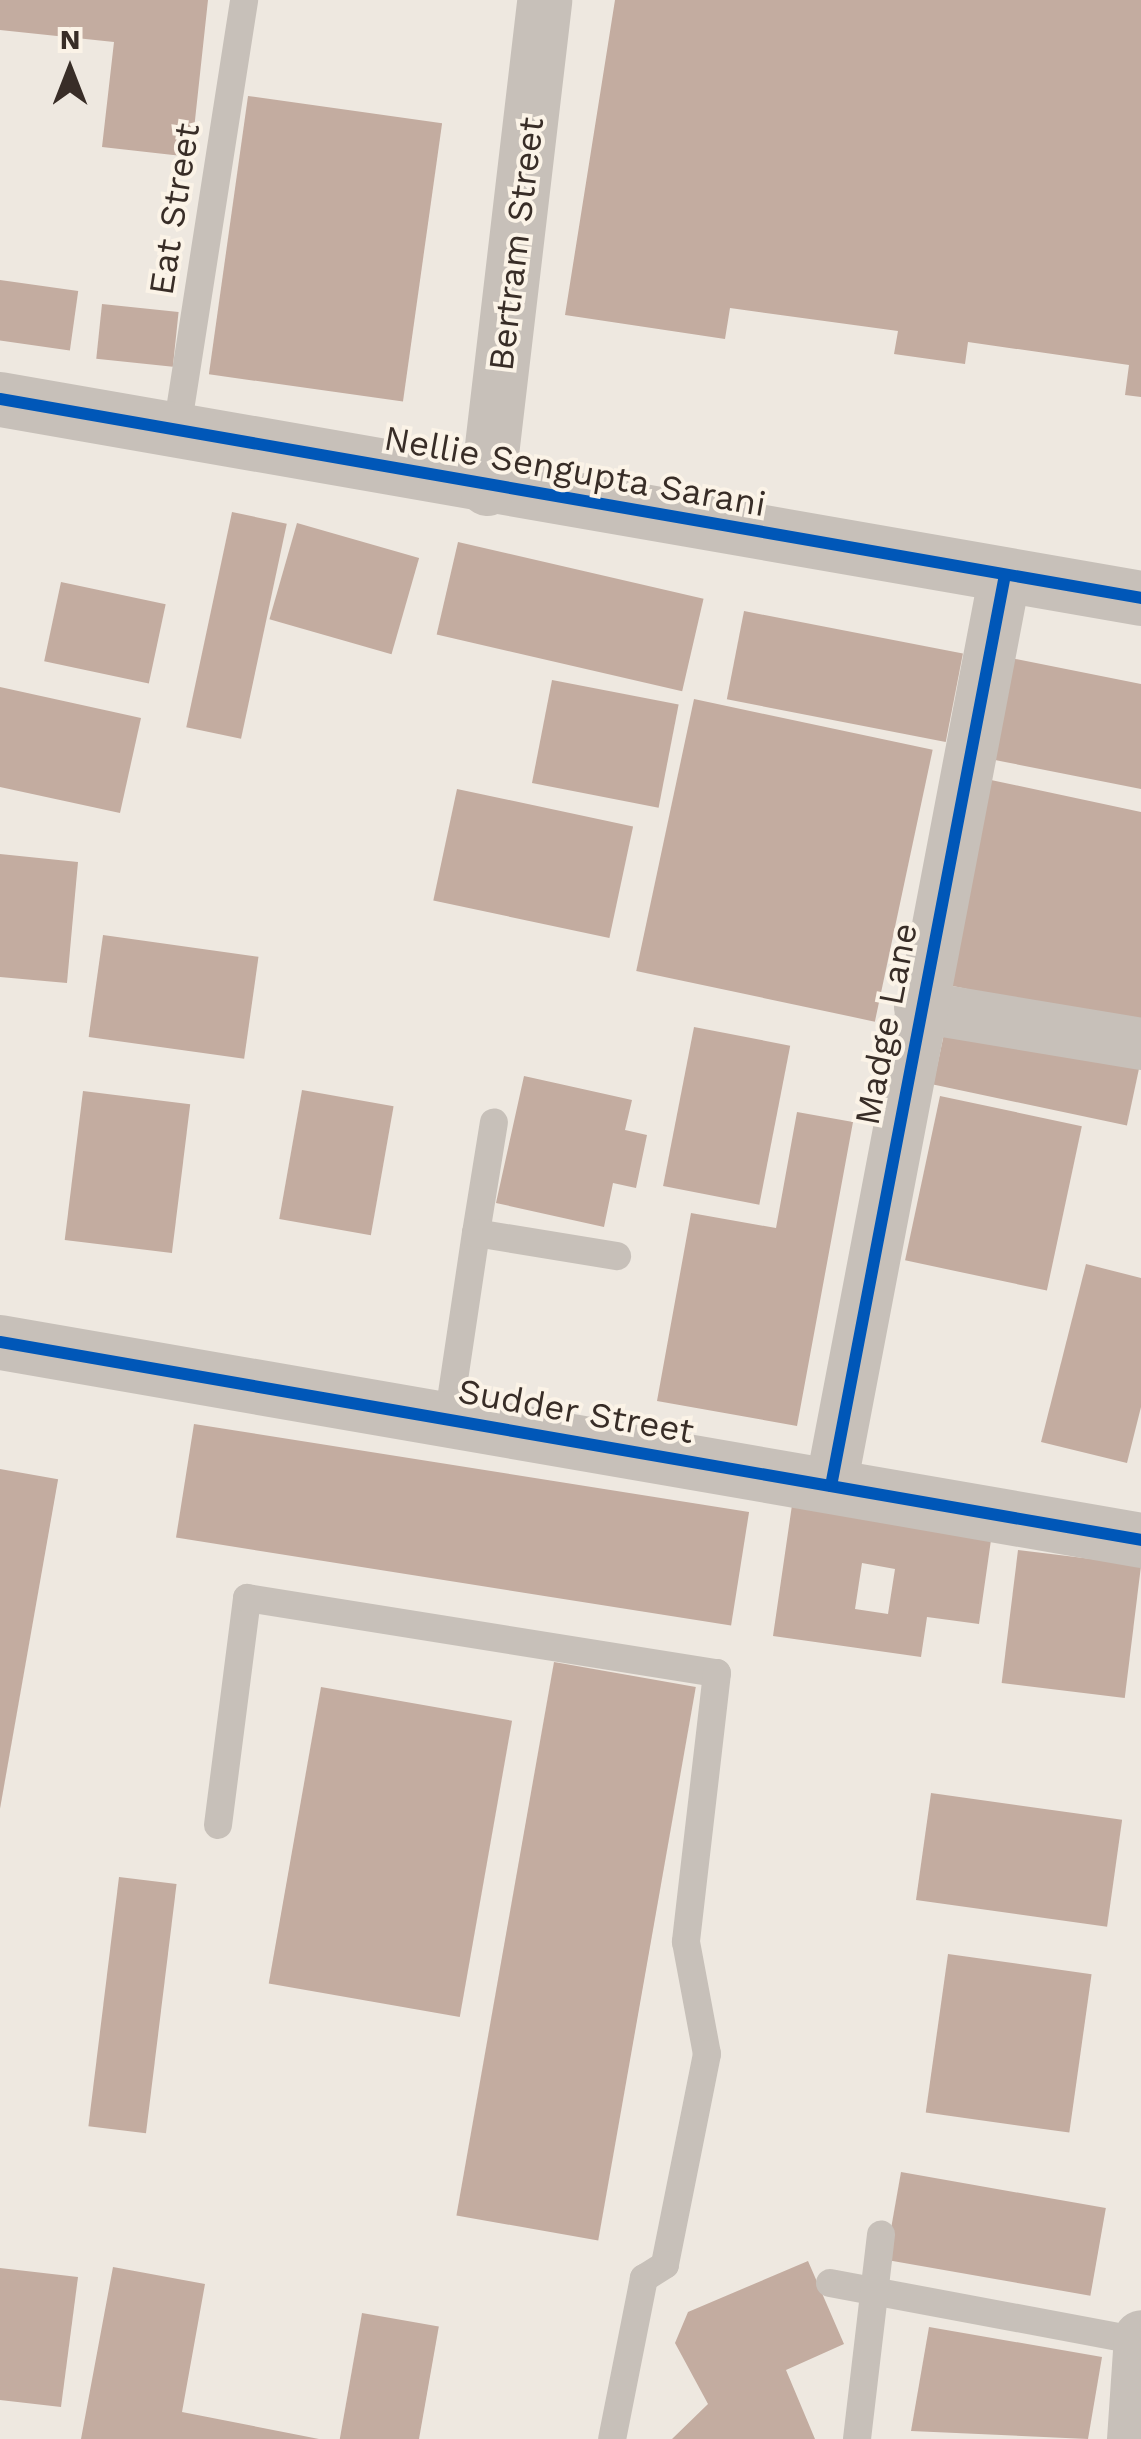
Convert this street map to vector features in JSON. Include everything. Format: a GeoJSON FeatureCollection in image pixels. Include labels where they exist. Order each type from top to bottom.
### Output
{"type":"FeatureCollection","features":[{"type":"Feature","properties":{"kind":"street","name":"Bertram Street"},"geometry":{"type":"LineString","coordinates":[[487,488],[544,0]]}},
{"type":"Feature","properties":{"kind":"street","name":"Nellie Sengupta Sarani"},"geometry":{"type":"LineString","coordinates":[[0,399],[487,488],[1141,598]]}},
{"type":"Feature","properties":{"kind":"street","name":"Madge Lane"},"geometry":{"type":"LineString","coordinates":[[831,1486],[1005,575]]}},
{"type":"Feature","properties":{"kind":"street"},"geometry":{"type":"LineString","coordinates":[[920,1007],[1141,1044]]}},
{"type":"Feature","properties":{"kind":"street","name":"Sudder Street"},"geometry":{"type":"LineString","coordinates":[[0,1342],[1141,1540]]}},
{"type":"Feature","properties":{"kind":"street"},"geometry":{"type":"LineString","coordinates":[[1134,2439],[1141,2339]]}},
{"type":"Feature","properties":{"kind":"lane","name":"Eat Street"},"geometry":{"type":"LineString","coordinates":[[177,429],[244,0]]}},
{"type":"Feature","properties":{"kind":"lane"},"geometry":{"type":"LineString","coordinates":[[448,1420],[494,1122]]}},
{"type":"Feature","properties":{"kind":"lane"},"geometry":{"type":"LineString","coordinates":[[476,1233],[617,1256]]}},
{"type":"Feature","properties":{"kind":"lane"},"geometry":{"type":"LineString","coordinates":[[218,1825],[247,1598],[717,1673],[686,1942],[707,2054],[665,2264],[644,2278],[612,2439]]}},
{"type":"Feature","properties":{"kind":"lane"},"geometry":{"type":"LineString","coordinates":[[857,2439],[878,2296],[882,2234]]}},
{"type":"Feature","properties":{"kind":"lane"},"geometry":{"type":"LineString","coordinates":[[830,2283],[878,2296],[1141,2339]]}},
{"type":"Feature","properties":{"kind":"building"},"geometry":{"type":"Polygon","coordinates":[[[0,0],[208,0],[191,157],[102,147],[114,42],[0,30],[0,0]]]}},
{"type":"Feature","properties":{"kind":"building"},"geometry":{"type":"Polygon","coordinates":[[[615,0],[1141,0],[1141,397],[1125,395],[1129,365],[968,342],[965,364],[894,354],[898,331],[730,308],[725,339],[565,315],[615,0]]]}},
{"type":"Feature","properties":{"kind":"building"},"geometry":{"type":"Polygon","coordinates":[[[248,96],[442,123],[403,402],[209,374],[248,96]]]}},
{"type":"Feature","properties":{"kind":"building"},"geometry":{"type":"Polygon","coordinates":[[[0,280],[78,291],[70,350],[0,341],[0,280]]]}},
{"type":"Feature","properties":{"kind":"building"},"geometry":{"type":"Polygon","coordinates":[[[102,304],[179,312],[173,367],[96,359],[102,304]]]}},
{"type":"Feature","properties":{"kind":"building"},"geometry":{"type":"Polygon","coordinates":[[[232,512],[287,524],[241,739],[186,727],[232,512]]]}},
{"type":"Feature","properties":{"kind":"building"},"geometry":{"type":"Polygon","coordinates":[[[297,523],[419,558],[392,654],[269,619],[297,523]]]}},
{"type":"Feature","properties":{"kind":"building"},"geometry":{"type":"Polygon","coordinates":[[[458,542],[704,599],[682,691],[437,635],[458,542]]]}},
{"type":"Feature","properties":{"kind":"building"},"geometry":{"type":"Polygon","coordinates":[[[61,582],[166,604],[149,683],[44,661],[61,582]]]}},
{"type":"Feature","properties":{"kind":"building"},"geometry":{"type":"Polygon","coordinates":[[[744,611],[963,654],[946,742],[727,699],[744,611]]]}},
{"type":"Feature","properties":{"kind":"building"},"geometry":{"type":"Polygon","coordinates":[[[1011,658],[1141,684],[1141,789],[990,759],[1011,658]]]}},
{"type":"Feature","properties":{"kind":"building"},"geometry":{"type":"Polygon","coordinates":[[[552,680],[679,705],[659,808],[532,783],[552,680]]]}},
{"type":"Feature","properties":{"kind":"building"},"geometry":{"type":"Polygon","coordinates":[[[0,687],[141,718],[120,813],[0,787],[0,687]]]}},
{"type":"Feature","properties":{"kind":"building"},"geometry":{"type":"Polygon","coordinates":[[[694,699],[933,750],[875,1022],[636,971],[694,699]]]}},
{"type":"Feature","properties":{"kind":"building"},"geometry":{"type":"Polygon","coordinates":[[[991,780],[1141,812],[1141,1026],[948,985],[991,780]]]}},
{"type":"Feature","properties":{"kind":"building"},"geometry":{"type":"Polygon","coordinates":[[[457,789],[633,826],[609,938],[433,901],[457,789]]]}},
{"type":"Feature","properties":{"kind":"building"},"geometry":{"type":"Polygon","coordinates":[[[0,854],[78,862],[67,983],[0,977],[0,854]]]}},
{"type":"Feature","properties":{"kind":"building"},"geometry":{"type":"Polygon","coordinates":[[[103,935],[258,957],[244,1059],[89,1037],[103,935]]]}},
{"type":"Feature","properties":{"kind":"building"},"geometry":{"type":"Polygon","coordinates":[[[948,1015],[1141,1056],[1127,1126],[933,1084],[948,1015]]]}},
{"type":"Feature","properties":{"kind":"building"},"geometry":{"type":"Polygon","coordinates":[[[694,1027],[790,1046],[759,1205],[663,1186],[694,1027]]]}},
{"type":"Feature","properties":{"kind":"building"},"geometry":{"type":"Polygon","coordinates":[[[524,1076],[632,1100],[625,1130],[647,1135],[636,1188],[613,1183],[604,1227],[496,1203],[524,1076]]]}},
{"type":"Feature","properties":{"kind":"building"},"geometry":{"type":"Polygon","coordinates":[[[302,1090],[394,1106],[371,1235],[279,1219],[302,1090]]]}},
{"type":"Feature","properties":{"kind":"building"},"geometry":{"type":"Polygon","coordinates":[[[83,1091],[190,1104],[172,1253],[65,1240],[83,1091]]]}},
{"type":"Feature","properties":{"kind":"building"},"geometry":{"type":"Polygon","coordinates":[[[940,1096],[1082,1126],[1047,1290],[905,1260],[940,1096]]]}},
{"type":"Feature","properties":{"kind":"building"},"geometry":{"type":"Polygon","coordinates":[[[797,1112],[853,1122],[797,1426],[657,1401],[691,1213],[776,1228],[797,1112]]]}},
{"type":"Feature","properties":{"kind":"building"},"geometry":{"type":"Polygon","coordinates":[[[1086,1264],[1141,1278],[1141,1407],[1127,1463],[1041,1442],[1086,1264]]]}},
{"type":"Feature","properties":{"kind":"building"},"geometry":{"type":"Polygon","coordinates":[[[194,1424],[749,1512],[731,1626],[176,1538],[194,1424]]]}},
{"type":"Feature","properties":{"kind":"building"},"geometry":{"type":"Polygon","coordinates":[[[0,1469],[58,1479],[0,1809],[0,1469]]]}},
{"type":"Feature","properties":{"kind":"building"},"geometry":{"type":"Polygon","coordinates":[[[792,1505],[992,1533],[979,1624],[927,1617],[921,1657],[773,1636],[792,1505]],[[862,1563],[855,1609],[888,1614],[895,1569],[862,1563]]]}},
{"type":"Feature","properties":{"kind":"building"},"geometry":{"type":"Polygon","coordinates":[[[1018,1550],[1141,1565],[1125,1698],[1002,1683],[1018,1550]]]}},
{"type":"Feature","properties":{"kind":"building"},"geometry":{"type":"Polygon","coordinates":[[[554,1662],[696,1687],[598,2240],[456,2215],[554,1662]]]}},
{"type":"Feature","properties":{"kind":"building"},"geometry":{"type":"Polygon","coordinates":[[[321,1687],[512,1721],[460,2017],[269,1983],[321,1687]]]}},
{"type":"Feature","properties":{"kind":"building"},"geometry":{"type":"Polygon","coordinates":[[[931,1793],[1122,1820],[1107,1927],[916,1900],[931,1793]]]}},
{"type":"Feature","properties":{"kind":"building"},"geometry":{"type":"Polygon","coordinates":[[[119,1877],[177,1884],[146,2133],[88,2126],[119,1877]]]}},
{"type":"Feature","properties":{"kind":"building"},"geometry":{"type":"Polygon","coordinates":[[[948,1954],[1092,1974],[1069,2133],[926,2112],[948,1954]]]}},
{"type":"Feature","properties":{"kind":"building"},"geometry":{"type":"Polygon","coordinates":[[[901,2172],[1106,2208],[1090,2296],[886,2260],[901,2172]]]}},
{"type":"Feature","properties":{"kind":"building"},"geometry":{"type":"Polygon","coordinates":[[[808,2261],[844,2344],[786,2370],[815,2439],[672,2439],[708,2404],[675,2343],[688,2312],[808,2261]]]}},
{"type":"Feature","properties":{"kind":"building"},"geometry":{"type":"Polygon","coordinates":[[[113,2267],[205,2284],[182,2412],[319,2439],[81,2439],[113,2267]]]}},
{"type":"Feature","properties":{"kind":"building"},"geometry":{"type":"Polygon","coordinates":[[[0,2268],[78,2277],[61,2407],[0,2400],[0,2268]]]}},
{"type":"Feature","properties":{"kind":"building"},"geometry":{"type":"Polygon","coordinates":[[[362,2313],[439,2327],[419,2439],[340,2439],[362,2313]]]}},
{"type":"Feature","properties":{"kind":"building"},"geometry":{"type":"Polygon","coordinates":[[[929,2327],[1102,2357],[1088,2439],[911,2431],[929,2327]]]}},
{"type":"Feature","properties":{"kind":"cycle path"},"geometry":{"type":"LineString","coordinates":[[0,399],[1141,598]]}},
{"type":"Feature","properties":{"kind":"cycle path"},"geometry":{"type":"LineString","coordinates":[[831,1486],[1005,575]]}},
{"type":"Feature","properties":{"kind":"cycle path"},"geometry":{"type":"LineString","coordinates":[[0,1342],[1141,1540]]}}]}
